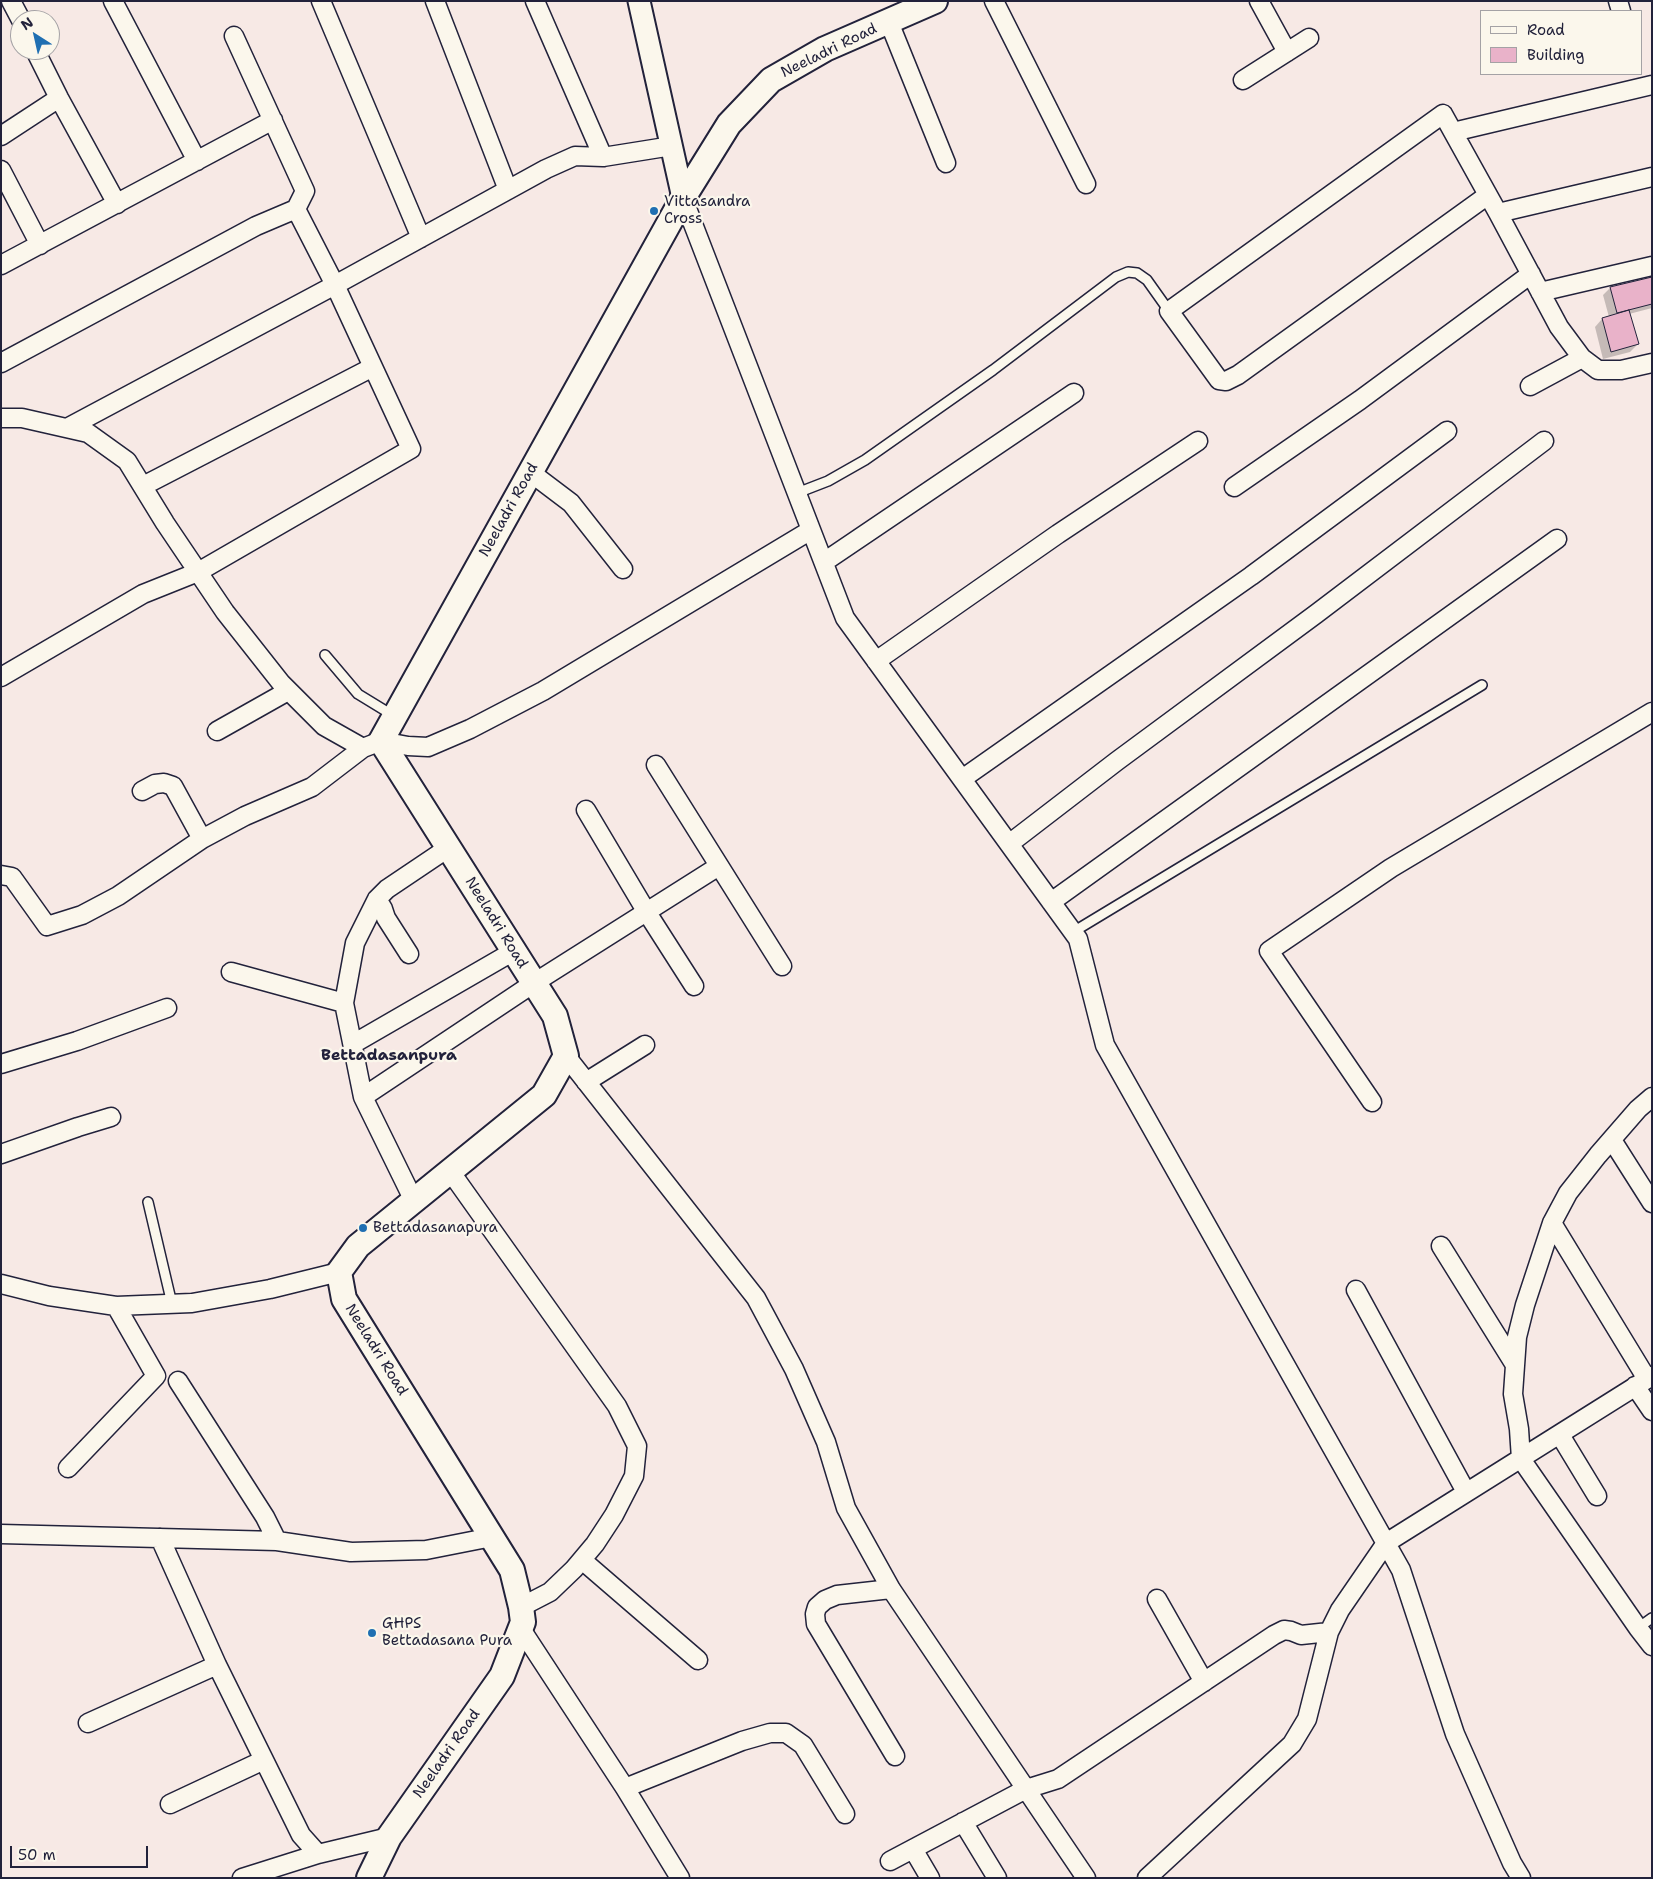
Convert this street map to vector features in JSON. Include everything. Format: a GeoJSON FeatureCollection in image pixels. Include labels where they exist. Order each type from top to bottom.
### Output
{"type":"FeatureCollection","features":[{"type":"Feature","properties":{"kind":"main road","name":"Neeladri Road"},"geometry":{"type":"LineString","coordinates":[[566,1056],[555,1016],[448,848],[372,744],[394,716],[683,198],[729,124],[771,80],[826,49],[935,1]]}},
{"type":"Feature","properties":{"kind":"main road"},"geometry":{"type":"LineString","coordinates":[[339,1272],[358,1246],[544,1095],[566,1056]]}},
{"type":"Feature","properties":{"kind":"main road","name":"Neeladri Road"},"geometry":{"type":"LineString","coordinates":[[339,1272],[344,1298],[512,1570],[521,1618],[502,1676],[389,1837],[369,1878]]}},
{"type":"Feature","properties":{"kind":"street"},"geometry":{"type":"LineString","coordinates":[[113,1],[197,161]]}},
{"type":"Feature","properties":{"kind":"street"},"geometry":{"type":"LineString","coordinates":[[321,1],[420,238]]}},
{"type":"Feature","properties":{"kind":"street"},"geometry":{"type":"LineString","coordinates":[[434,1],[508,190]]}},
{"type":"Feature","properties":{"kind":"street"},"geometry":{"type":"LineString","coordinates":[[535,1],[603,157]]}},
{"type":"Feature","properties":{"kind":"street"},"geometry":{"type":"LineString","coordinates":[[640,1],[683,198],[845,618],[1078,938],[1105,1045],[1401,1570],[1455,1734],[1512,1863],[1521,1878]]}},
{"type":"Feature","properties":{"kind":"street"},"geometry":{"type":"LineString","coordinates":[[994,1],[1086,184]]}},
{"type":"Feature","properties":{"kind":"street"},"geometry":{"type":"LineString","coordinates":[[1259,1],[1287,52]]}},
{"type":"Feature","properties":{"kind":"street"},"geometry":{"type":"LineString","coordinates":[[889,22],[946,163]]}},
{"type":"Feature","properties":{"kind":"street"},"geometry":{"type":"LineString","coordinates":[[1,363],[256,226],[296,209],[305,191],[234,36]]}},
{"type":"Feature","properties":{"kind":"street"},"geometry":{"type":"LineString","coordinates":[[1242,80],[1309,38]]}},
{"type":"Feature","properties":{"kind":"street"},"geometry":{"type":"LineString","coordinates":[[40,60],[117,204]]}},
{"type":"Feature","properties":{"kind":"street"},"geometry":{"type":"LineString","coordinates":[[1453,132],[1644,82]]}},
{"type":"Feature","properties":{"kind":"street"},"geometry":{"type":"LineString","coordinates":[[1,136],[59,98]]}},
{"type":"Feature","properties":{"kind":"street"},"geometry":{"type":"LineString","coordinates":[[1488,195],[1238,375],[1226,380],[1219,380],[1169,311],[1443,114],[1453,132],[1488,195],[1498,213],[1531,274],[1558,327],[1582,358],[1598,370],[1621,370],[1652,364]]}},
{"type":"Feature","properties":{"kind":"street"},"geometry":{"type":"LineString","coordinates":[[1,265],[273,120]]}},
{"type":"Feature","properties":{"kind":"street"},"geometry":{"type":"LineString","coordinates":[[67,428],[335,285],[546,169],[576,156],[603,157],[672,146]]}},
{"type":"Feature","properties":{"kind":"street"},"geometry":{"type":"LineString","coordinates":[[1,170],[40,245]]}},
{"type":"Feature","properties":{"kind":"street"},"geometry":{"type":"LineString","coordinates":[[1498,213],[1652,177]]}},
{"type":"Feature","properties":{"kind":"street"},"geometry":{"type":"LineString","coordinates":[[1,677],[144,594],[198,572],[411,449],[335,285],[296,209]]}},
{"type":"Feature","properties":{"kind":"street"},"geometry":{"type":"LineString","coordinates":[[1540,292],[1652,266]]}},
{"type":"Feature","properties":{"kind":"street"},"geometry":{"type":"LineString","coordinates":[[1234,487],[1360,400],[1531,274]]}},
{"type":"Feature","properties":{"kind":"street"},"geometry":{"type":"LineString","coordinates":[[1530,386],[1582,358]]}},
{"type":"Feature","properties":{"kind":"street"},"geometry":{"type":"LineString","coordinates":[[143,486],[373,367]]}},
{"type":"Feature","properties":{"kind":"street"},"geometry":{"type":"LineString","coordinates":[[824,562],[1074,393]]}},
{"type":"Feature","properties":{"kind":"street"},"geometry":{"type":"LineString","coordinates":[[1,418],[22,418],[88,433],[127,461],[225,612],[280,683],[324,726],[372,744],[428,747],[470,729],[543,691],[811,530]]}},
{"type":"Feature","properties":{"kind":"street"},"geometry":{"type":"LineString","coordinates":[[962,779],[1251,576],[1447,430]]}},
{"type":"Feature","properties":{"kind":"street"},"geometry":{"type":"LineString","coordinates":[[876,660],[1058,534],[1198,441]]}},
{"type":"Feature","properties":{"kind":"street"},"geometry":{"type":"LineString","coordinates":[[1009,844],[1544,441]]}},
{"type":"Feature","properties":{"kind":"street"},"geometry":{"type":"LineString","coordinates":[[530,472],[571,503],[623,569]]}},
{"type":"Feature","properties":{"kind":"street"},"geometry":{"type":"LineString","coordinates":[[1052,902],[1557,539]]}},
{"type":"Feature","properties":{"kind":"street"},"geometry":{"type":"LineString","coordinates":[[217,731],[288,690]]}},
{"type":"Feature","properties":{"kind":"street"},"geometry":{"type":"LineString","coordinates":[[1372,1102],[1269,951],[1391,868],[1652,712]]}},
{"type":"Feature","properties":{"kind":"street"},"geometry":{"type":"LineString","coordinates":[[1,875],[12,877],[47,926],[82,915],[118,896],[202,838],[245,816],[312,787],[372,744]]}},
{"type":"Feature","properties":{"kind":"street"},"geometry":{"type":"LineString","coordinates":[[656,765],[782,966]]}},
{"type":"Feature","properties":{"kind":"street"},"geometry":{"type":"LineString","coordinates":[[142,791],[155,784],[173,786],[202,838]]}},
{"type":"Feature","properties":{"kind":"street"},"geometry":{"type":"LineString","coordinates":[[586,810],[646,911],[694,986]]}},
{"type":"Feature","properties":{"kind":"street"},"geometry":{"type":"LineString","coordinates":[[414,1201],[363,1097],[344,1003],[355,943],[377,899],[395,883],[448,848]]}},
{"type":"Feature","properties":{"kind":"street"},"geometry":{"type":"LineString","coordinates":[[363,1097],[534,983],[719,866]]}},
{"type":"Feature","properties":{"kind":"street"},"geometry":{"type":"LineString","coordinates":[[377,899],[383,908],[386,918],[409,954]]}},
{"type":"Feature","properties":{"kind":"street"},"geometry":{"type":"LineString","coordinates":[[353,1044],[514,951]]}},
{"type":"Feature","properties":{"kind":"street"},"geometry":{"type":"LineString","coordinates":[[231,972],[344,1003]]}},
{"type":"Feature","properties":{"kind":"street"},"geometry":{"type":"LineString","coordinates":[[1,1064],[77,1041],[167,1008]]}},
{"type":"Feature","properties":{"kind":"street"},"geometry":{"type":"LineString","coordinates":[[586,1082],[645,1045]]}},
{"type":"Feature","properties":{"kind":"street"},"geometry":{"type":"LineString","coordinates":[[566,1056],[756,1298],[794,1370],[826,1442],[846,1508],[890,1589],[1086,1878]]}},
{"type":"Feature","properties":{"kind":"street"},"geometry":{"type":"LineString","coordinates":[[1652,1097],[1638,1109],[1568,1193],[1552,1223],[1524,1305],[1517,1337],[1513,1394],[1519,1429],[1520,1459],[1645,1623],[1652,1646]]}},
{"type":"Feature","properties":{"kind":"street"},"geometry":{"type":"LineString","coordinates":[[1,1154],[112,1117]]}},
{"type":"Feature","properties":{"kind":"street"},"geometry":{"type":"LineString","coordinates":[[1612,1140],[1652,1203]]}},
{"type":"Feature","properties":{"kind":"street"},"geometry":{"type":"LineString","coordinates":[[450,1171],[617,1406],[637,1446],[634,1476],[595,1544],[582,1560],[521,1618],[680,1878]]}},
{"type":"Feature","properties":{"kind":"street"},"geometry":{"type":"LineString","coordinates":[[1552,1223],[1645,1380],[1652,1411]]}},
{"type":"Feature","properties":{"kind":"street"},"geometry":{"type":"LineString","coordinates":[[1441,1246],[1515,1365]]}},
{"type":"Feature","properties":{"kind":"street"},"geometry":{"type":"LineString","coordinates":[[1,1284],[49,1296],[116,1306],[192,1303],[270,1289],[339,1272]]}},
{"type":"Feature","properties":{"kind":"street"},"geometry":{"type":"LineString","coordinates":[[1356,1290],[1466,1492]]}},
{"type":"Feature","properties":{"kind":"street"},"geometry":{"type":"LineString","coordinates":[[68,1468],[156,1376],[116,1306]]}},
{"type":"Feature","properties":{"kind":"street"},"geometry":{"type":"LineString","coordinates":[[1147,1878],[1292,1744],[1307,1719],[1329,1632],[1340,1610],[1386,1543],[1645,1380]]}},
{"type":"Feature","properties":{"kind":"street"},"geometry":{"type":"LineString","coordinates":[[178,1381],[277,1542]]}},
{"type":"Feature","properties":{"kind":"street"},"geometry":{"type":"LineString","coordinates":[[1560,1435],[1597,1496]]}},
{"type":"Feature","properties":{"kind":"street"},"geometry":{"type":"LineString","coordinates":[[1,1534],[277,1542],[351,1552],[426,1550],[492,1537]]}},
{"type":"Feature","properties":{"kind":"street"},"geometry":{"type":"LineString","coordinates":[[160,1538],[217,1665],[264,1760],[302,1835],[318,1854]]}},
{"type":"Feature","properties":{"kind":"street"},"geometry":{"type":"LineString","coordinates":[[582,1560],[698,1660]]}},
{"type":"Feature","properties":{"kind":"street"},"geometry":{"type":"LineString","coordinates":[[890,1589],[838,1595],[825,1600],[817,1607],[815,1614],[816,1624],[895,1756]]}},
{"type":"Feature","properties":{"kind":"street"},"geometry":{"type":"LineString","coordinates":[[1157,1600],[1204,1682]]}},
{"type":"Feature","properties":{"kind":"street"},"geometry":{"type":"LineString","coordinates":[[890,1861],[1026,1788],[1058,1779],[1274,1635],[1284,1630],[1291,1630],[1301,1635],[1329,1632]]}},
{"type":"Feature","properties":{"kind":"street"},"geometry":{"type":"LineString","coordinates":[[88,1723],[217,1665]]}},
{"type":"Feature","properties":{"kind":"street"},"geometry":{"type":"LineString","coordinates":[[625,1788],[742,1741],[770,1733],[786,1733],[803,1745],[845,1814]]}},
{"type":"Feature","properties":{"kind":"street"},"geometry":{"type":"LineString","coordinates":[[170,1804],[264,1760]]}},
{"type":"Feature","properties":{"kind":"street"},"geometry":{"type":"LineString","coordinates":[[963,1822],[997,1878]]}},
{"type":"Feature","properties":{"kind":"street"},"geometry":{"type":"LineString","coordinates":[[242,1878],[318,1854],[389,1837]]}},
{"type":"Feature","properties":{"kind":"street"},"geometry":{"type":"LineString","coordinates":[[913,1849],[930,1878]]}},
{"type":"Feature","properties":{"kind":"lane"},"geometry":{"type":"LineString","coordinates":[[796,493],[828,481],[865,460],[993,370],[1116,277],[1128,272],[1138,273],[1147,280],[1169,311]]}},
{"type":"Feature","properties":{"kind":"lane"},"geometry":{"type":"LineString","coordinates":[[325,654],[358,694],[394,716]]}},
{"type":"Feature","properties":{"kind":"lane"},"geometry":{"type":"LineString","coordinates":[[1073,932],[1482,684]]}},
{"type":"Feature","properties":{"kind":"lane"},"geometry":{"type":"LineString","coordinates":[[148,1202],[172,1304]]}},
{"type":"Feature","properties":{"kind":"building"},"geometry":{"type":"Polygon","coordinates":[[[1652,277],[1652,304],[1617,313],[1610,287],[1652,277]]]}},
{"type":"Feature","properties":{"kind":"building"},"geometry":{"type":"Polygon","coordinates":[[[1629,310],[1639,344],[1611,352],[1602,318],[1629,310]]]}},
{"type":"Feature","properties":{"kind":"place","name":"Vittasandra Cross"},"geometry":{"type":"Point","coordinates":[654,211]}},
{"type":"Feature","properties":{"kind":"place","name":"Bettadasanapura"},"geometry":{"type":"Point","coordinates":[363,1228]}},
{"type":"Feature","properties":{"kind":"place","name":"GHPS Bettadasana Pura"},"geometry":{"type":"Point","coordinates":[372,1633]}},
{"type":"Feature","properties":{"kind":"district","name":"Bettadasanpura"},"geometry":{"type":"Point","coordinates":[389,1056]}}]}
